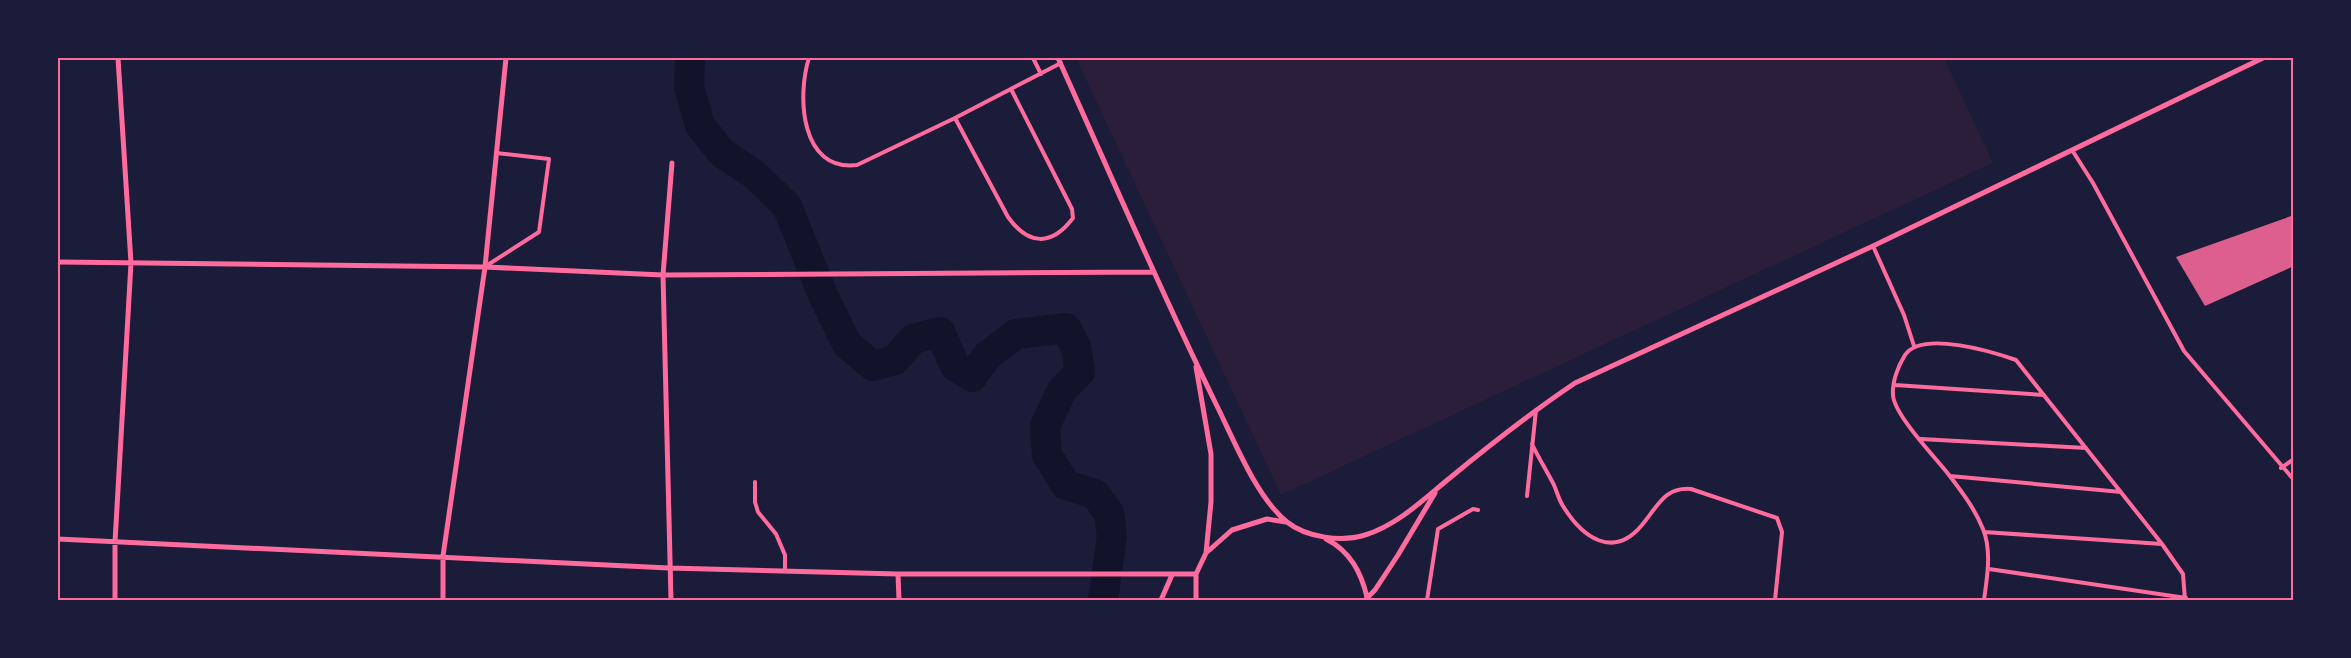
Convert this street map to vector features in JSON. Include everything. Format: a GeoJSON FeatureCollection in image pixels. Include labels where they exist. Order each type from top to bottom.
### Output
{"type":"FeatureCollection","features":[{"type":"Feature","properties":{"kind":"street"},"geometry":{"type":"LineString","coordinates":[[115,600],[115,542],[131,263],[118,58]]}},
{"type":"Feature","properties":{"kind":"street"},"geometry":{"type":"LineString","coordinates":[[443,600],[443,556],[484,267],[506,58]]}},
{"type":"Feature","properties":{"kind":"street"},"geometry":{"type":"LineString","coordinates":[[1058,58],[1195,362],[1260,491],[1287,522]]}},
{"type":"Feature","properties":{"kind":"street"},"geometry":{"type":"LineString","coordinates":[[1322,537],[1344,539],[1364,535],[1382,528],[1436,490],[1536,410],[1575,383],[1873,246],[2263,58]]}},
{"type":"Feature","properties":{"kind":"street"},"geometry":{"type":"LineString","coordinates":[[671,600],[664,275],[672,163]]}},
{"type":"Feature","properties":{"kind":"street"},"geometry":{"type":"LineString","coordinates":[[58,262],[484,267],[664,275],[869,272],[1153,272]]}},
{"type":"Feature","properties":{"kind":"street"},"geometry":{"type":"LineString","coordinates":[[1195,362],[1211,454],[1211,502],[1206,554]]}},
{"type":"Feature","properties":{"kind":"street"},"geometry":{"type":"LineString","coordinates":[[1366,599],[1375,590],[1398,556],[1436,490]]}},
{"type":"Feature","properties":{"kind":"street"},"geometry":{"type":"LineString","coordinates":[[1196,600],[1196,574],[1206,554],[1232,530],[1267,519],[1287,522],[1322,537],[1347,553],[1364,583],[1366,599]]}},
{"type":"Feature","properties":{"kind":"street"},"geometry":{"type":"LineString","coordinates":[[58,539],[669,568],[898,574],[1161,576],[1196,574]]}},
{"type":"Feature","properties":{"kind":"street"},"geometry":{"type":"LineString","coordinates":[[898,574],[899,600]]}},
{"type":"Feature","properties":{"kind":"street"},"geometry":{"type":"LineString","coordinates":[[1161,600],[1172,575]]}},
{"type":"Feature","properties":{"kind":"lane"},"geometry":{"type":"LineString","coordinates":[[810,58],[805,72],[802,106],[810,138],[820,153],[830,161],[847,166],[857,165],[955,118],[1061,63]]}},
{"type":"Feature","properties":{"kind":"lane"},"geometry":{"type":"LineString","coordinates":[[1033,58],[1041,74]]}},
{"type":"Feature","properties":{"kind":"lane"},"geometry":{"type":"LineString","coordinates":[[955,118],[1008,217],[1018,231],[1031,238],[1041,239],[1053,236],[1064,230],[1073,218],[1072,209],[1011,89]]}},
{"type":"Feature","properties":{"kind":"lane"},"geometry":{"type":"LineString","coordinates":[[2072,150],[2093,183],[2184,351],[2281,468],[2294,480]]}},
{"type":"Feature","properties":{"kind":"lane"},"geometry":{"type":"LineString","coordinates":[[484,267],[539,232],[549,159],[496,153]]}},
{"type":"Feature","properties":{"kind":"lane"},"geometry":{"type":"LineString","coordinates":[[1873,246],[1904,314],[1914,346]]}},
{"type":"Feature","properties":{"kind":"lane"},"geometry":{"type":"LineString","coordinates":[[1984,600],[1989,569],[1984,532],[1974,510],[1950,476],[1904,419],[1893,396],[1898,369],[1906,354],[1914,346],[1948,344],[1982,348],[2016,360],[2162,544],[2183,574],[2185,599],[1989,569]]}},
{"type":"Feature","properties":{"kind":"lane"},"geometry":{"type":"LineString","coordinates":[[1895,385],[2044,395]]}},
{"type":"Feature","properties":{"kind":"lane"},"geometry":{"type":"LineString","coordinates":[[1527,496],[1536,410]]}},
{"type":"Feature","properties":{"kind":"lane"},"geometry":{"type":"LineString","coordinates":[[1920,439],[2086,448]]}},
{"type":"Feature","properties":{"kind":"lane"},"geometry":{"type":"LineString","coordinates":[[1532,444],[1562,505],[1579,529],[1607,544],[1622,540],[1640,527],[1668,493],[1679,488],[1691,489],[1777,518],[1782,532],[1775,600]]}},
{"type":"Feature","properties":{"kind":"lane"},"geometry":{"type":"LineString","coordinates":[[2281,468],[2294,459]]}},
{"type":"Feature","properties":{"kind":"lane"},"geometry":{"type":"LineString","coordinates":[[1950,476],[2121,492]]}},
{"type":"Feature","properties":{"kind":"lane"},"geometry":{"type":"LineString","coordinates":[[755,482],[755,502],[758,512],[776,534],[785,556],[785,571]]}},
{"type":"Feature","properties":{"kind":"lane"},"geometry":{"type":"LineString","coordinates":[[1427,600],[1438,529],[1473,509],[1478,510]]}},
{"type":"Feature","properties":{"kind":"lane"},"geometry":{"type":"LineString","coordinates":[[1984,532],[2162,544]]}},
{"type":"Feature","properties":{"kind":"shaded area"},"geometry":{"type":"Polygon","coordinates":[[[1076,58],[1944,58],[1993,163],[1281,495],[1076,58]]]}},
{"type":"Feature","properties":{"kind":"building"},"geometry":{"type":"Polygon","coordinates":[[[2294,215],[2294,266],[2205,306],[2176,257],[2294,215]]]}},
{"type":"Feature","properties":{"kind":"waterway"},"geometry":{"type":"LineString","coordinates":[[690,58],[689,87],[700,125],[722,153],[754,174],[787,206],[823,295],[847,344],[873,366],[895,360],[913,339],[940,332],[955,366],[972,377],[987,356],[1016,334],[1066,328],[1076,347],[1080,372],[1062,390],[1045,426],[1047,455],[1066,485],[1095,494],[1109,513],[1112,536],[1103,600]]}}]}
